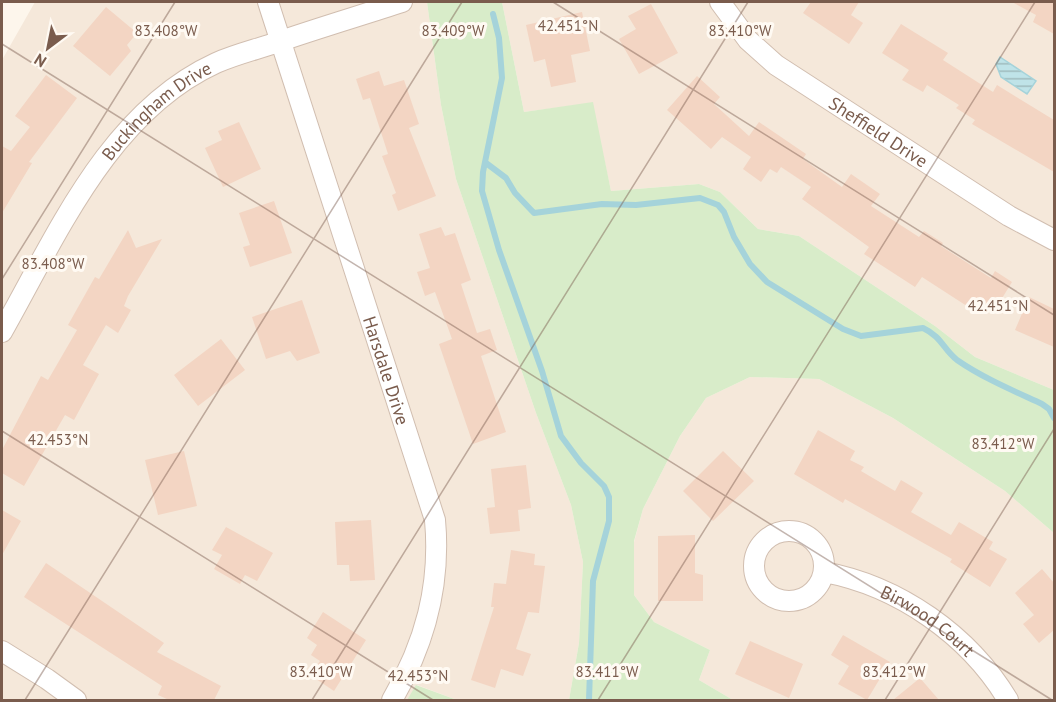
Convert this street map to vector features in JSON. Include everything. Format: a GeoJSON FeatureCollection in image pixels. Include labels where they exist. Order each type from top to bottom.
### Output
{"type":"FeatureCollection","features":[{"type":"Feature","properties":{"kind":"street","name":"Harsdale Drive"},"geometry":{"type":"LineString","coordinates":[[268,2],[435,520],[438,555],[427,624],[416,654],[392,700]]}},
{"type":"Feature","properties":{"kind":"street","name":"Buckingham Drive"},"geometry":{"type":"LineString","coordinates":[[2,332],[73,208],[135,120],[179,84],[217,62],[402,2]]}},
{"type":"Feature","properties":{"kind":"street","name":"Sheffield Drive"},"geometry":{"type":"LineString","coordinates":[[720,2],[748,40],[776,65],[1009,216],[1054,240]]}},
{"type":"Feature","properties":{"kind":"street","name":"Birwood Court"},"geometry":{"type":"LineString","coordinates":[[824,572],[852,578],[878,588],[931,619],[958,638],[980,662],[1008,700]]}},
{"type":"Feature","properties":{"kind":"street"},"geometry":{"type":"LineString","coordinates":[[2,651],[76,700]]}},
{"type":"Feature","properties":{"kind":"shaded area"},"geometry":{"type":"Polygon","coordinates":[[[35,2],[427,2],[441,105],[456,179],[536,413],[571,505],[583,562],[579,643],[569,700],[457,700],[417,685],[407,700],[2,700],[2,60],[35,2]]]}},
{"type":"Feature","properties":{"kind":"shaded area"},"geometry":{"type":"Polygon","coordinates":[[[502,2],[1054,2],[1054,390],[975,357],[935,326],[799,236],[758,229],[720,192],[699,184],[611,191],[592,103],[524,112],[502,2]]]}},
{"type":"Feature","properties":{"kind":"shaded area"},"geometry":{"type":"Polygon","coordinates":[[[750,377],[819,379],[893,418],[1005,491],[1054,533],[1054,700],[733,700],[699,680],[710,650],[654,622],[634,595],[634,542],[643,509],[680,436],[706,398],[750,377]]]}},
{"type":"Feature","properties":{"kind":"green space"},"geometry":{"type":"Polygon","coordinates":[[[427,2],[502,2],[524,112],[593,102],[611,191],[699,184],[720,192],[758,229],[799,236],[935,326],[975,357],[1054,390],[1054,533],[1005,491],[893,418],[819,379],[750,377],[706,398],[680,436],[643,509],[634,541],[634,595],[654,622],[710,650],[699,680],[733,700],[569,700],[579,643],[583,562],[571,505],[536,413],[456,179],[441,105],[427,2]]]}},
{"type":"Feature","properties":{"kind":"green space"},"geometry":{"type":"Polygon","coordinates":[[[416,685],[457,700],[407,700],[416,685]]]}},
{"type":"Feature","properties":{"kind":"water"},"geometry":{"type":"Polygon","coordinates":[[[1000,57],[1036,81],[1027,94],[1001,77],[996,64],[1000,57]]]}},
{"type":"Feature","properties":{"kind":"building"},"geometry":{"type":"Polygon","coordinates":[[[811,2],[859,2],[851,15],[863,23],[849,44],[803,13],[811,2]]]}},
{"type":"Feature","properties":{"kind":"building"},"geometry":{"type":"Polygon","coordinates":[[[1012,2],[1054,2],[1054,34],[1033,22],[1036,15],[1012,2]]]}},
{"type":"Feature","properties":{"kind":"building"},"geometry":{"type":"Polygon","coordinates":[[[651,4],[678,53],[639,74],[619,39],[636,29],[628,16],[651,4]]]}},
{"type":"Feature","properties":{"kind":"building"},"geometry":{"type":"Polygon","coordinates":[[[106,7],[137,33],[127,45],[131,51],[110,76],[73,46],[106,7]]]}},
{"type":"Feature","properties":{"kind":"building"},"geometry":{"type":"Polygon","coordinates":[[[582,12],[590,51],[571,55],[576,82],[551,87],[545,59],[534,62],[526,25],[582,12]]]}},
{"type":"Feature","properties":{"kind":"building"},"geometry":{"type":"Polygon","coordinates":[[[901,24],[948,53],[943,60],[993,92],[997,85],[1054,120],[1054,172],[972,124],[975,120],[956,108],[959,105],[927,85],[923,92],[902,80],[909,70],[882,53],[901,24]]]}},
{"type":"Feature","properties":{"kind":"building"},"geometry":{"type":"Polygon","coordinates":[[[379,71],[384,86],[404,80],[419,124],[409,128],[436,196],[398,211],[392,195],[396,193],[382,156],[388,154],[370,98],[363,100],[356,79],[379,71]]]}},
{"type":"Feature","properties":{"kind":"building"},"geometry":{"type":"Polygon","coordinates":[[[46,75],[77,98],[29,162],[32,163],[2,213],[2,146],[11,151],[30,127],[15,116],[46,75]]]}},
{"type":"Feature","properties":{"kind":"building"},"geometry":{"type":"Polygon","coordinates":[[[697,76],[720,97],[714,104],[749,136],[759,122],[806,154],[803,159],[842,187],[851,174],[880,194],[871,206],[919,237],[924,231],[943,243],[941,246],[991,278],[995,271],[1012,282],[993,313],[980,304],[973,310],[922,277],[915,287],[864,254],[869,247],[802,199],[811,187],[781,167],[777,173],[770,169],[761,182],[743,169],[751,157],[722,137],[711,149],[667,110],[697,76]]]}},
{"type":"Feature","properties":{"kind":"building"},"geometry":{"type":"Polygon","coordinates":[[[239,122],[261,169],[223,187],[205,148],[222,140],[218,131],[239,122]]]}},
{"type":"Feature","properties":{"kind":"building"},"geometry":{"type":"Polygon","coordinates":[[[274,201],[292,253],[250,267],[243,247],[250,245],[239,213],[274,201]]]}},
{"type":"Feature","properties":{"kind":"building"},"geometry":{"type":"Polygon","coordinates":[[[441,227],[445,236],[455,233],[471,280],[461,284],[477,333],[490,329],[497,350],[481,356],[506,432],[473,444],[439,344],[452,339],[435,292],[425,296],[417,272],[430,268],[419,234],[441,227]]]}},
{"type":"Feature","properties":{"kind":"building"},"geometry":{"type":"Polygon","coordinates":[[[128,230],[136,248],[162,239],[128,296],[124,306],[131,310],[118,333],[106,325],[83,365],[99,374],[74,420],[65,415],[24,486],[2,473],[2,450],[41,376],[48,380],[77,330],[68,325],[95,277],[99,279],[128,230]]]}},
{"type":"Feature","properties":{"kind":"building"},"geometry":{"type":"Polygon","coordinates":[[[1029,297],[1054,309],[1054,347],[1015,330],[1029,297]]]}},
{"type":"Feature","properties":{"kind":"building"},"geometry":{"type":"Polygon","coordinates":[[[302,300],[320,353],[297,361],[290,351],[266,359],[252,317],[302,300]]]}},
{"type":"Feature","properties":{"kind":"building"},"geometry":{"type":"Polygon","coordinates":[[[221,339],[245,370],[198,406],[174,375],[221,339]]]}},
{"type":"Feature","properties":{"kind":"building"},"geometry":{"type":"Polygon","coordinates":[[[818,430],[855,451],[850,460],[864,467],[861,471],[895,491],[901,480],[923,493],[911,512],[951,535],[959,522],[993,542],[989,549],[1007,559],[990,587],[950,562],[952,559],[845,499],[843,503],[794,474],[818,430]]]}},
{"type":"Feature","properties":{"kind":"building"},"geometry":{"type":"Polygon","coordinates":[[[184,451],[197,506],[158,515],[145,460],[184,451]]]}},
{"type":"Feature","properties":{"kind":"building"},"geometry":{"type":"Polygon","coordinates":[[[723,451],[754,481],[713,521],[683,491],[723,451]]]}},
{"type":"Feature","properties":{"kind":"building"},"geometry":{"type":"Polygon","coordinates":[[[526,465],[531,508],[518,510],[520,531],[490,534],[487,508],[495,507],[491,469],[526,465]]]}},
{"type":"Feature","properties":{"kind":"building"},"geometry":{"type":"Polygon","coordinates":[[[2,510],[21,521],[2,555],[2,510]]]}},
{"type":"Feature","properties":{"kind":"building"},"geometry":{"type":"Polygon","coordinates":[[[371,520],[375,580],[350,581],[349,565],[337,565],[335,522],[371,520]]]}},
{"type":"Feature","properties":{"kind":"building"},"geometry":{"type":"Polygon","coordinates":[[[226,527],[273,553],[257,581],[245,575],[240,584],[214,569],[222,555],[212,550],[226,527]]]}},
{"type":"Feature","properties":{"kind":"building"},"geometry":{"type":"Polygon","coordinates":[[[695,535],[695,573],[703,575],[703,601],[658,601],[658,536],[695,535]]]}},
{"type":"Feature","properties":{"kind":"building"},"geometry":{"type":"Polygon","coordinates":[[[511,550],[535,554],[534,565],[545,566],[539,613],[528,612],[516,649],[531,654],[523,676],[501,669],[495,688],[471,680],[494,607],[491,607],[494,583],[506,584],[511,550]]]}},
{"type":"Feature","properties":{"kind":"building"},"geometry":{"type":"Polygon","coordinates":[[[46,563],[164,643],[157,652],[221,686],[214,700],[169,700],[158,695],[162,686],[24,597],[46,563]]]}},
{"type":"Feature","properties":{"kind":"building"},"geometry":{"type":"Polygon","coordinates":[[[1042,569],[1054,583],[1054,630],[1039,643],[1023,624],[1034,615],[1015,593],[1042,569]]]}},
{"type":"Feature","properties":{"kind":"building"},"geometry":{"type":"Polygon","coordinates":[[[323,612],[366,640],[334,691],[310,675],[320,661],[311,655],[317,645],[307,638],[323,612]]]}},
{"type":"Feature","properties":{"kind":"building"},"geometry":{"type":"Polygon","coordinates":[[[843,635],[890,662],[867,700],[838,684],[849,666],[831,655],[843,635]]]}},
{"type":"Feature","properties":{"kind":"building"},"geometry":{"type":"Polygon","coordinates":[[[750,641],[803,664],[789,698],[735,674],[750,641]]]}},
{"type":"Feature","properties":{"kind":"building"},"geometry":{"type":"Polygon","coordinates":[[[920,678],[939,700],[893,700],[920,678]]]}},
{"type":"Feature","properties":{"kind":"waterway"},"geometry":{"type":"LineString","coordinates":[[493,14],[499,38],[502,78],[483,172],[482,191],[499,250],[542,371],[561,436],[581,463],[604,486],[609,497],[609,521],[593,581],[589,700]]}},
{"type":"Feature","properties":{"kind":"waterway"},"geometry":{"type":"LineString","coordinates":[[486,163],[506,178],[515,193],[534,213],[602,204],[636,205],[700,198],[718,205],[724,212],[734,237],[750,264],[767,282],[843,329],[861,336],[923,328],[934,335],[952,356],[967,367],[1042,404],[1049,409],[1054,418]]}}]}
